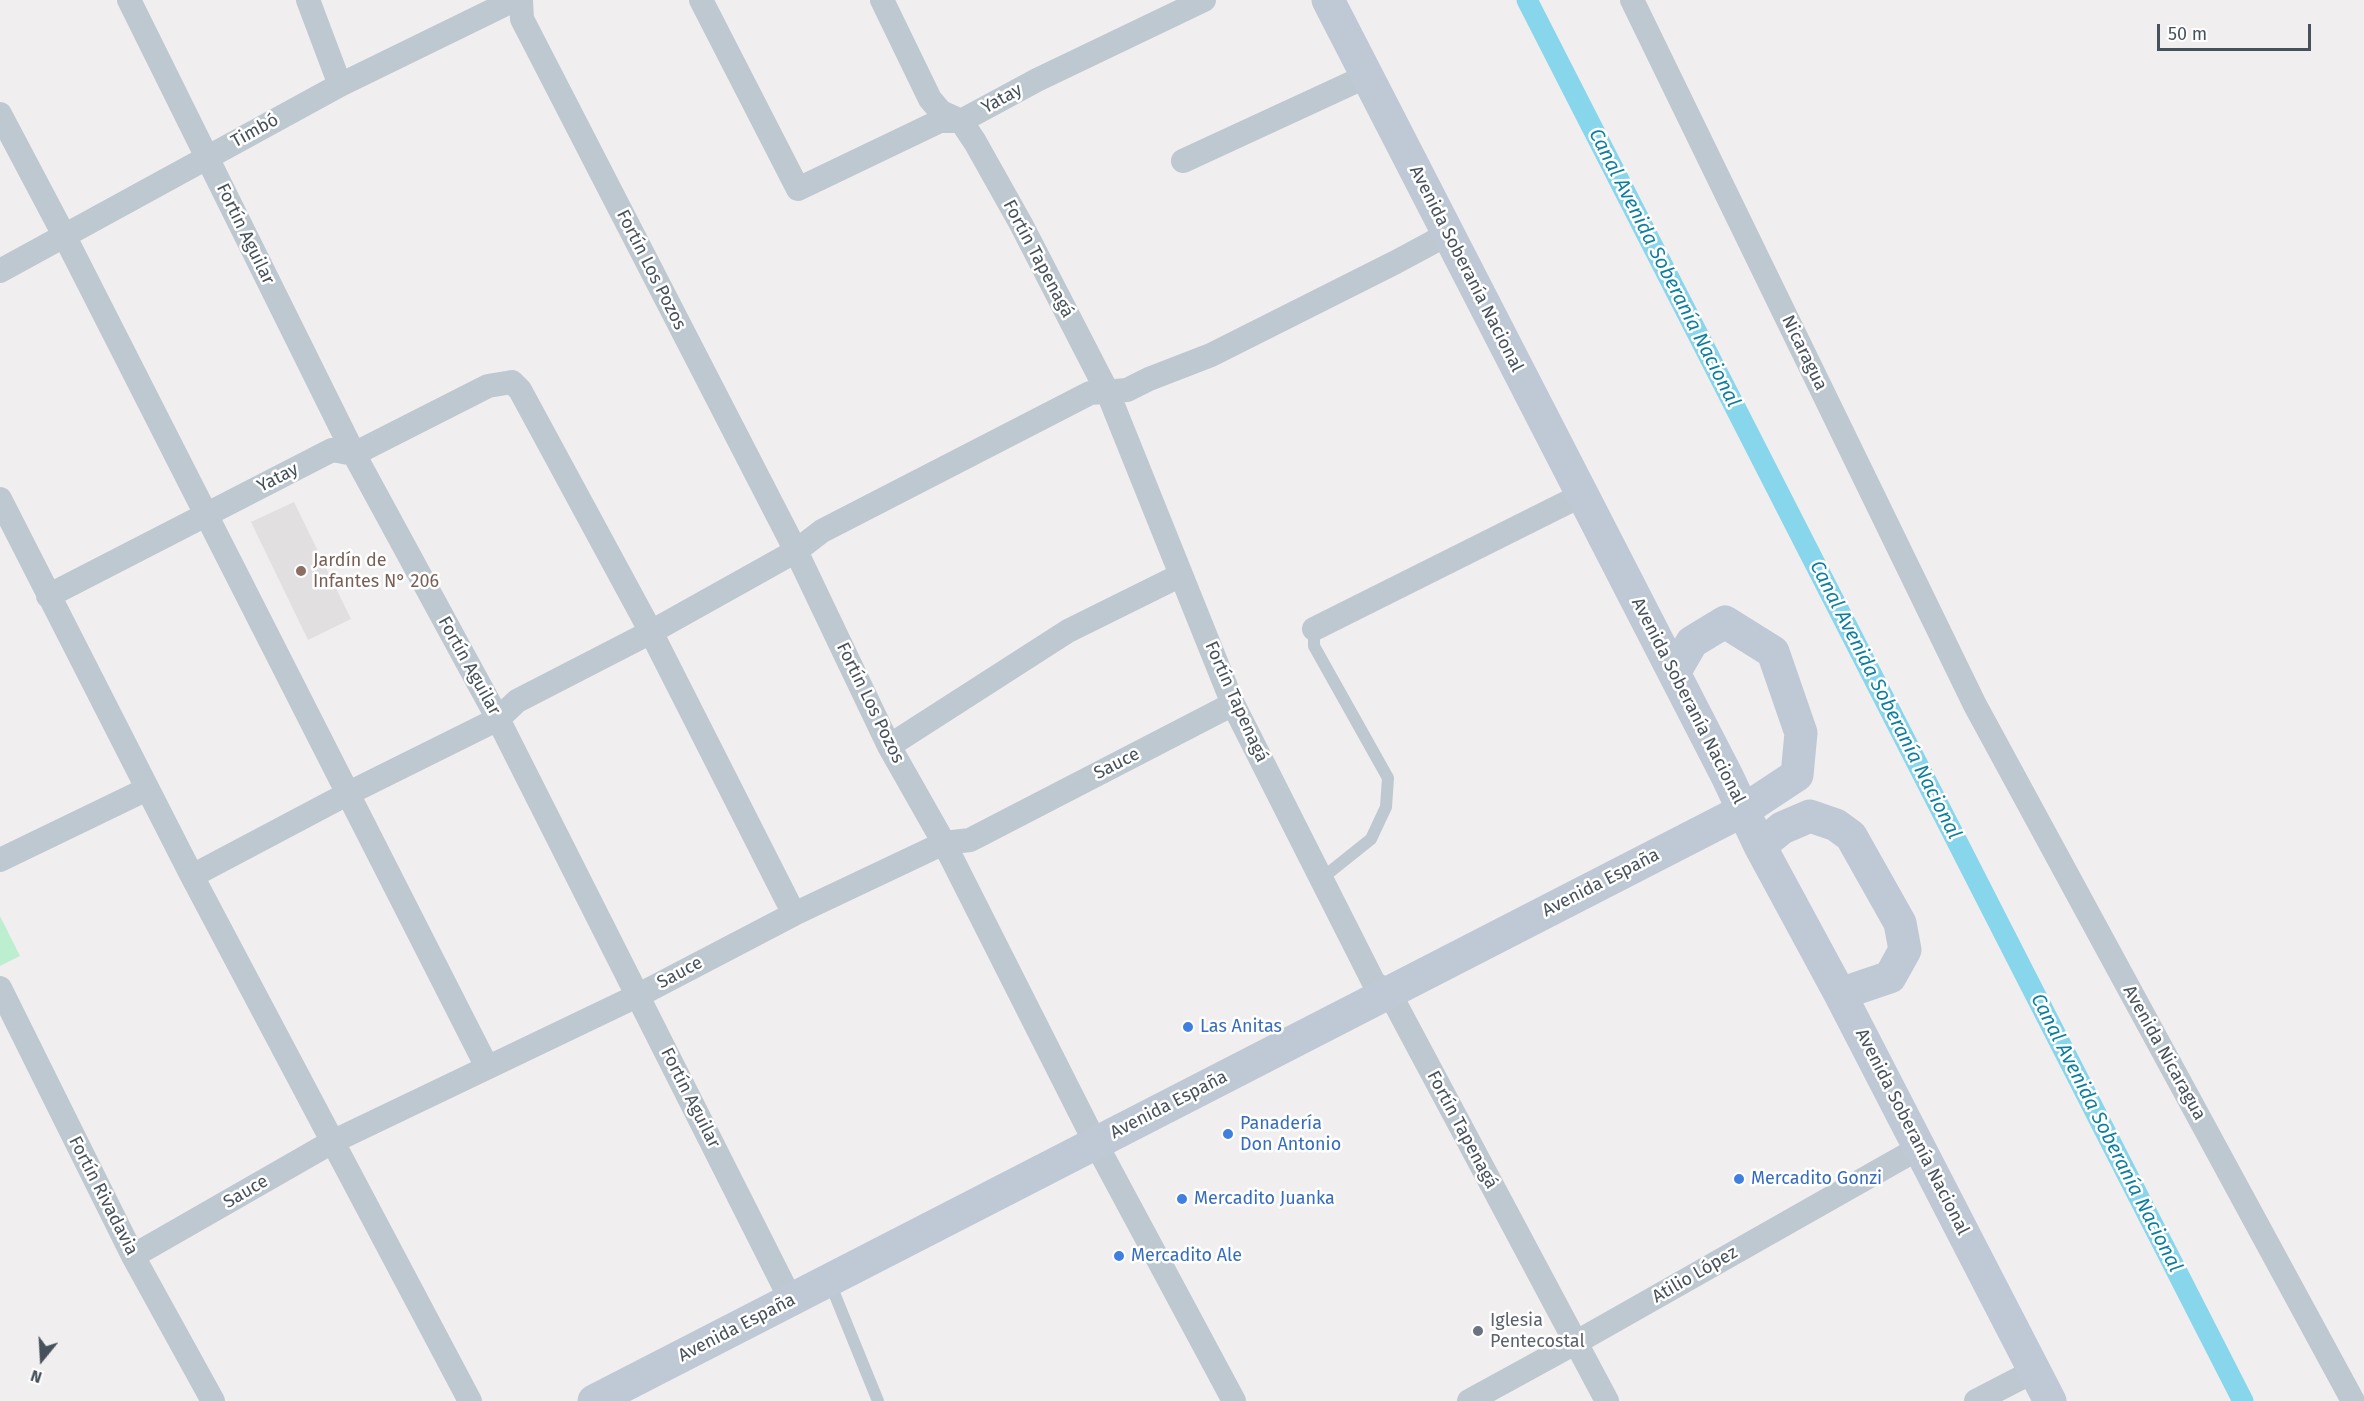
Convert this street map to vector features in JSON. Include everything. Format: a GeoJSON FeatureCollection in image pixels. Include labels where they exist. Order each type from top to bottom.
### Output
{"type":"FeatureCollection","features":[{"type":"Feature","properties":{"kind":"main road","name":"Avenida Soberanía Nacional"},"geometry":{"type":"LineString","coordinates":[[1328,0],[1744,810],[1760,846],[1840,994],[2050,1401]]}},
{"type":"Feature","properties":{"kind":"main road","name":"Avenida España"},"geometry":{"type":"LineString","coordinates":[[594,1401],[1744,810],[1797,775],[1801,734],[1773,652],[1725,622],[1692,642],[1674,673]]}},
{"type":"Feature","properties":{"kind":"main road"},"geometry":{"type":"LineString","coordinates":[[1760,846],[1782,828],[1810,816],[1836,825],[1851,836],[1900,922],[1905,950],[1890,977],[1840,994]]}},
{"type":"Feature","properties":{"kind":"street","name":"Fortín Aguilar"},"geometry":{"type":"LineString","coordinates":[[129,0],[354,454],[498,719],[791,1299]]}},
{"type":"Feature","properties":{"kind":"street"},"geometry":{"type":"LineString","coordinates":[[308,0],[340,85]]}},
{"type":"Feature","properties":{"kind":"street","name":"Timbó"},"geometry":{"type":"LineString","coordinates":[[0,271],[340,85],[514,0]]}},
{"type":"Feature","properties":{"kind":"street","name":"Fortín Los Pozos"},"geometry":{"type":"LineString","coordinates":[[521,0],[522,19],[796,552],[889,746],[944,843],[1095,1142],[1234,1401]]}},
{"type":"Feature","properties":{"kind":"street","name":"Yatay"},"geometry":{"type":"LineString","coordinates":[[701,0],[798,189],[940,121],[961,121],[1036,80],[1204,0]]}},
{"type":"Feature","properties":{"kind":"street","name":"Fortín Tapenagá"},"geometry":{"type":"LineString","coordinates":[[882,0],[930,99],[941,112],[961,121],[1021,224],[1108,393],[1233,704],[1374,983],[1389,992],[1607,1401]]}},
{"type":"Feature","properties":{"kind":"street","name":"Nicaragua"},"geometry":{"type":"LineString","coordinates":[[1638,4],[1975,705]]}},
{"type":"Feature","properties":{"kind":"street"},"geometry":{"type":"LineString","coordinates":[[1183,161],[1367,76]]}},
{"type":"Feature","properties":{"kind":"street"},"geometry":{"type":"LineString","coordinates":[[0,114],[65,237],[487,1067]]}},
{"type":"Feature","properties":{"kind":"street"},"geometry":{"type":"LineString","coordinates":[[192,876],[498,719],[517,700],[651,632],[796,552],[822,531],[1090,393],[1127,390],[1210,355],[1448,234]]}},
{"type":"Feature","properties":{"kind":"street","name":"Yatay"},"geometry":{"type":"LineString","coordinates":[[48,596],[332,450],[354,454],[488,386],[512,382],[520,390],[651,632]]}},
{"type":"Feature","properties":{"kind":"street"},"geometry":{"type":"LineString","coordinates":[[1314,629],[1582,495]]}},
{"type":"Feature","properties":{"kind":"street"},"geometry":{"type":"LineString","coordinates":[[0,499],[192,876],[470,1401]]}},
{"type":"Feature","properties":{"kind":"street"},"geometry":{"type":"LineString","coordinates":[[889,746],[1068,632],[1181,575]]}},
{"type":"Feature","properties":{"kind":"street"},"geometry":{"type":"LineString","coordinates":[[651,632],[794,914]]}},
{"type":"Feature","properties":{"kind":"street","name":"Sauce"},"geometry":{"type":"LineString","coordinates":[[133,1256],[332,1142],[639,995],[794,914],[944,843],[970,840],[1233,704]]}},
{"type":"Feature","properties":{"kind":"street","name":"Avenida Nicaragua"},"geometry":{"type":"LineString","coordinates":[[1975,705],[2353,1401]]}},
{"type":"Feature","properties":{"kind":"street"},"geometry":{"type":"LineString","coordinates":[[0,860],[147,789]]}},
{"type":"Feature","properties":{"kind":"street","name":"Fortín Rivadavia"},"geometry":{"type":"LineString","coordinates":[[0,988],[133,1256],[213,1401]]}},
{"type":"Feature","properties":{"kind":"street","name":"Atilio López"},"geometry":{"type":"LineString","coordinates":[[1469,1401],[1919,1148]]}},
{"type":"Feature","properties":{"kind":"street"},"geometry":{"type":"LineString","coordinates":[[1976,1401],[2034,1371]]}},
{"type":"Feature","properties":{"kind":"lane"},"geometry":{"type":"LineString","coordinates":[[1314,629],[1314,646],[1388,778],[1386,807],[1371,839],[1321,879]]}},
{"type":"Feature","properties":{"kind":"lane"},"geometry":{"type":"LineString","coordinates":[[829,1280],[878,1401]]}},
{"type":"Feature","properties":{"kind":"shaded area","name":"Jardín de Infantes N° 206"},"geometry":{"type":"Polygon","coordinates":[[[294,502],[351,619],[308,640],[251,522],[294,502]]]}},
{"type":"Feature","properties":{"kind":"green space"},"geometry":{"type":"Polygon","coordinates":[[[0,916],[20,956],[0,966],[0,916]]]}},
{"type":"Feature","properties":{"kind":"waterway","name":"Canal Avenida Soberanía Nacional"},"geometry":{"type":"LineString","coordinates":[[1527,0],[2243,1401]]}},
{"type":"Feature","properties":{"kind":"place","name":"Jardín de Infantes N° 206"},"geometry":{"type":"Point","coordinates":[301,571]}},
{"type":"Feature","properties":{"kind":"place","name":"Las Anitas"},"geometry":{"type":"Point","coordinates":[1188,1027]}},
{"type":"Feature","properties":{"kind":"place","name":"Panadería Don Antonio"},"geometry":{"type":"Point","coordinates":[1228,1134]}},
{"type":"Feature","properties":{"kind":"place","name":"Mercadito Gonzi"},"geometry":{"type":"Point","coordinates":[1739,1179]}},
{"type":"Feature","properties":{"kind":"place","name":"Mercadito Juanka"},"geometry":{"type":"Point","coordinates":[1182,1199]}},
{"type":"Feature","properties":{"kind":"place","name":"Mercadito Ale"},"geometry":{"type":"Point","coordinates":[1119,1256]}},
{"type":"Feature","properties":{"kind":"place","name":"Iglesia Pentecostal"},"geometry":{"type":"Point","coordinates":[1478,1331]}}]}
